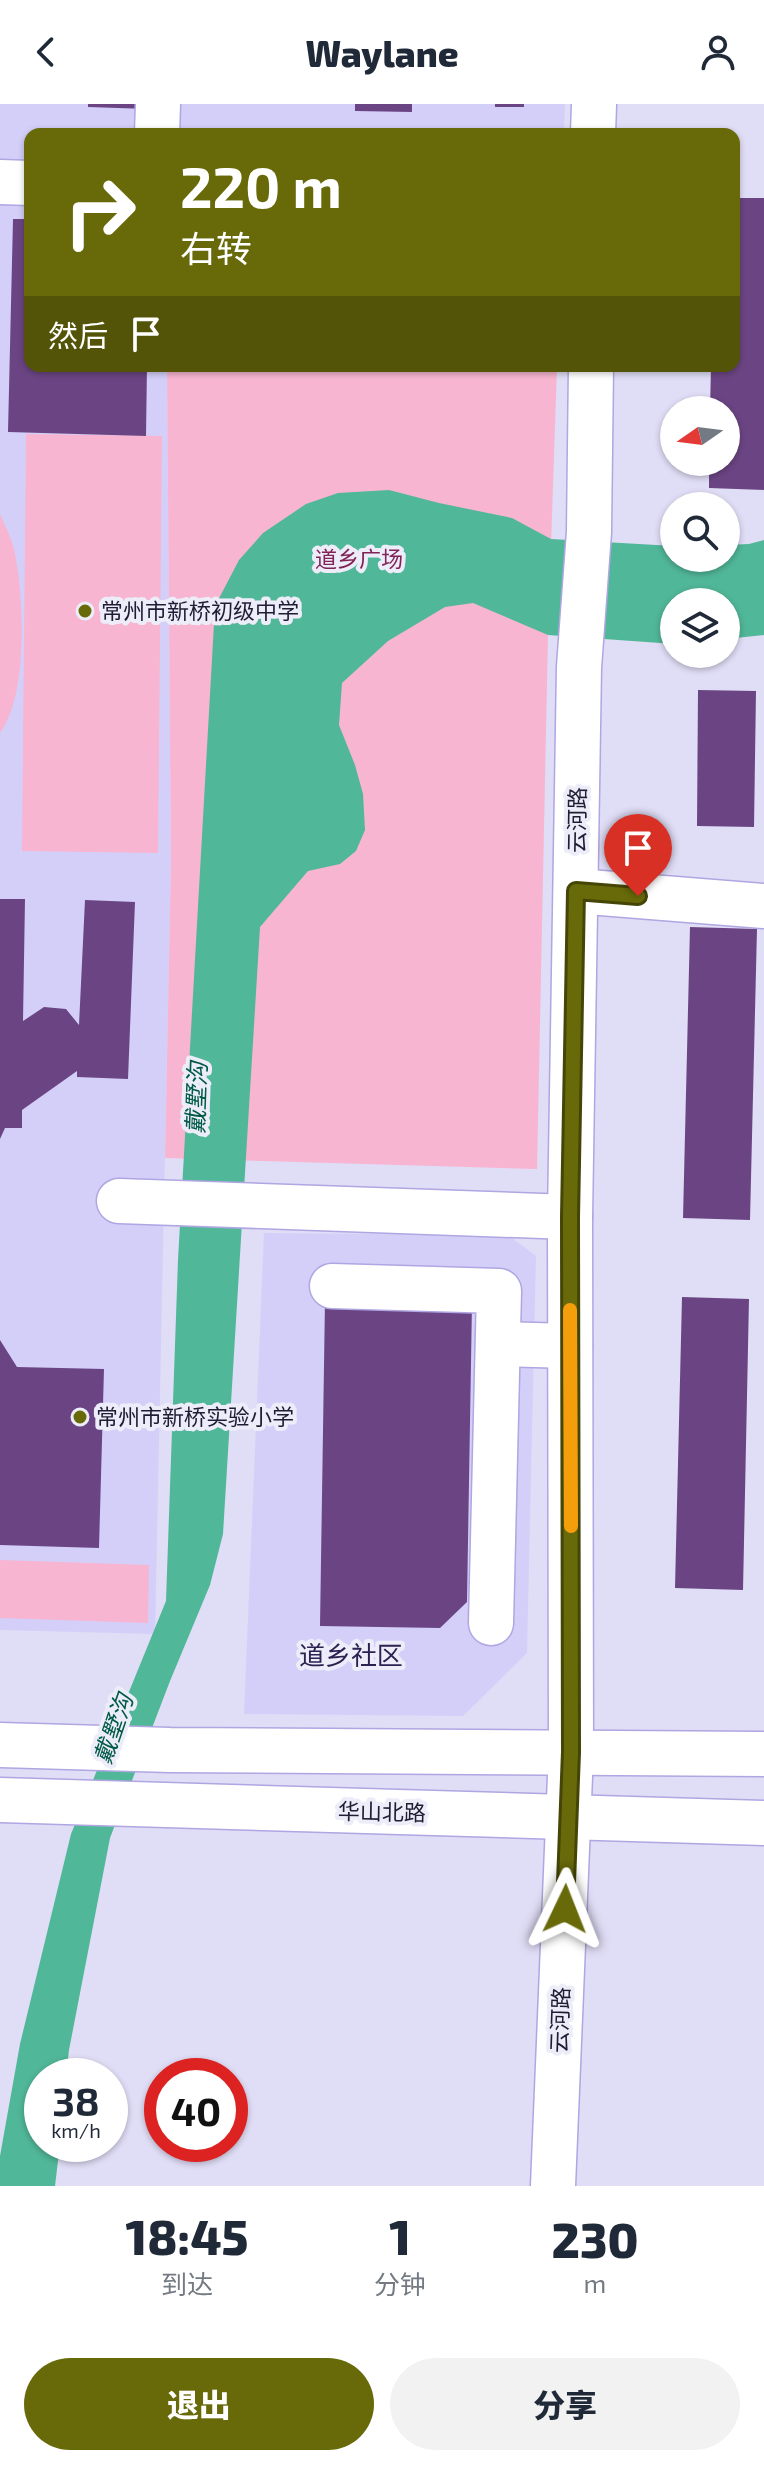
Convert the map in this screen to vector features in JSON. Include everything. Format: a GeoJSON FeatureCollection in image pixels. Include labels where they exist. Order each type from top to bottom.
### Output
{"type":"FeatureCollection","features":[{"type":"Feature","properties":{"kind":"street"},"geometry":{"type":"LineString","coordinates":[[157,128],[158,104]]}},
{"type":"Feature","properties":{"kind":"street"},"geometry":{"type":"LineString","coordinates":[[593,128],[594,104]]}},
{"type":"Feature","properties":{"kind":"street"},"geometry":{"type":"LineString","coordinates":[[0,182],[24,183]]}},
{"type":"Feature","properties":{"kind":"street","name":"云河路"},"geometry":{"type":"LineString","coordinates":[[553,2186],[571,1752],[570,1217],[579,667],[589,532],[591,372]]}},
{"type":"Feature","properties":{"kind":"street"},"geometry":{"type":"LineString","coordinates":[[576,891],[764,906]]}},
{"type":"Feature","properties":{"kind":"street"},"geometry":{"type":"LineString","coordinates":[[119,1201],[570,1217]]}},
{"type":"Feature","properties":{"kind":"street"},"geometry":{"type":"LineString","coordinates":[[332,1286],[499,1291],[491,1623]]}},
{"type":"Feature","properties":{"kind":"street"},"geometry":{"type":"LineString","coordinates":[[498,1344],[570,1346]]}},
{"type":"Feature","properties":{"kind":"street"},"geometry":{"type":"LineString","coordinates":[[0,1745],[170,1750],[764,1754]]}},
{"type":"Feature","properties":{"kind":"street","name":"华山北路"},"geometry":{"type":"LineString","coordinates":[[0,1800],[764,1823]]}},
{"type":"Feature","properties":{"kind":"shaded area"},"geometry":{"type":"Polygon","coordinates":[[[0,104],[565,104],[564,128],[24,128],[24,372],[167,372],[171,861],[155,1634],[0,1630],[0,104]]]}},
{"type":"Feature","properties":{"kind":"shaded area"},"geometry":{"type":"Polygon","coordinates":[[[264,1233],[508,1235],[536,1256],[527,1653],[463,1716],[244,1714],[264,1233]]]}},
{"type":"Feature","properties":{"kind":"green space","name":"道乡广场"},"geometry":{"type":"Polygon","coordinates":[[[167,372],[557,372],[537,1169],[165,1158],[171,861],[167,372]]]}},
{"type":"Feature","properties":{"kind":"green space"},"geometry":{"type":"Polygon","coordinates":[[[26,434],[162,436],[158,853],[22,851],[26,434]]]}},
{"type":"Feature","properties":{"kind":"green space"},"geometry":{"type":"Polygon","coordinates":[[[0,514],[13,545],[20,592],[22,644],[16,694],[0,733],[0,514]]]}},
{"type":"Feature","properties":{"kind":"green space"},"geometry":{"type":"Polygon","coordinates":[[[0,1560],[149,1565],[148,1623],[0,1618],[0,1560]]]}},
{"type":"Feature","properties":{"kind":"water","name":"戴墅沟"},"geometry":{"type":"Polygon","coordinates":[[[389,490],[512,518],[551,539],[660,545],[660,572],[740,572],[740,544],[764,540],[764,635],[740,638],[740,588],[660,588],[660,643],[548,635],[473,603],[445,607],[388,641],[342,683],[339,725],[363,794],[365,830],[356,851],[340,864],[308,871],[260,927],[223,1534],[210,1585],[110,1838],[68,2058],[24,2058],[24,2162],[58,2162],[55,2186],[0,2186],[0,2156],[20,2044],[71,1834],[166,1601],[178,1260],[215,606],[239,560],[263,533],[306,504],[338,493],[389,490]]]}},
{"type":"Feature","properties":{"kind":"building"},"geometry":{"type":"Polygon","coordinates":[[[88,104],[148,104],[148,109],[88,107],[88,104]]]}},
{"type":"Feature","properties":{"kind":"building"},"geometry":{"type":"Polygon","coordinates":[[[355,104],[412,104],[412,112],[355,111],[355,104]]]}},
{"type":"Feature","properties":{"kind":"building"},"geometry":{"type":"Polygon","coordinates":[[[495,104],[524,104],[524,107],[495,107],[495,104]]]}},
{"type":"Feature","properties":{"kind":"building"},"geometry":{"type":"Polygon","coordinates":[[[740,198],[764,198],[764,490],[709,488],[709,476],[740,476],[740,396],[710,396],[711,372],[740,372],[740,198]]]}},
{"type":"Feature","properties":{"kind":"building"},"geometry":{"type":"Polygon","coordinates":[[[13,219],[24,219],[24,372],[147,372],[146,436],[8,432],[13,219]]]}},
{"type":"Feature","properties":{"kind":"building"},"geometry":{"type":"Polygon","coordinates":[[[698,690],[756,691],[754,827],[697,826],[698,690]]]}},
{"type":"Feature","properties":{"kind":"building"},"geometry":{"type":"Polygon","coordinates":[[[0,899],[25,899],[23,1021],[44,1007],[66,1009],[79,1025],[85,900],[135,902],[128,1079],[77,1077],[77,1071],[22,1110],[22,1128],[5,1128],[0,1139],[0,899]]]}},
{"type":"Feature","properties":{"kind":"building"},"geometry":{"type":"Polygon","coordinates":[[[690,927],[757,929],[750,1220],[683,1218],[690,927]]]}},
{"type":"Feature","properties":{"kind":"building"},"geometry":{"type":"Polygon","coordinates":[[[682,1297],[749,1299],[743,1590],[675,1588],[682,1297]]]}},
{"type":"Feature","properties":{"kind":"building"},"geometry":{"type":"Polygon","coordinates":[[[325,1300],[472,1303],[467,1602],[440,1628],[320,1626],[325,1300]]]}},
{"type":"Feature","properties":{"kind":"building"},"geometry":{"type":"Polygon","coordinates":[[[0,1340],[17,1367],[104,1369],[99,1548],[0,1545],[0,1340]]]}},
{"type":"Feature","properties":{"kind":"slow traffic"},"geometry":{"type":"LineString","coordinates":[[570,1310],[571,1526]]}},
{"type":"Feature","properties":{"kind":"place","name":"常州市新桥初级中学"},"geometry":{"type":"Point","coordinates":[85,611]}},
{"type":"Feature","properties":{"kind":"place","name":"常州市新桥实验小学"},"geometry":{"type":"Point","coordinates":[80,1417]}},
{"type":"Feature","properties":{"kind":"district","name":"道乡社区"},"geometry":{"type":"Point","coordinates":[351,1656]}},
{"type":"Feature","properties":{"kind":"route"},"geometry":{"type":"LineString","coordinates":[[565,1909],[571,1752],[570,1217],[576,891],[638,896]]}}]}
